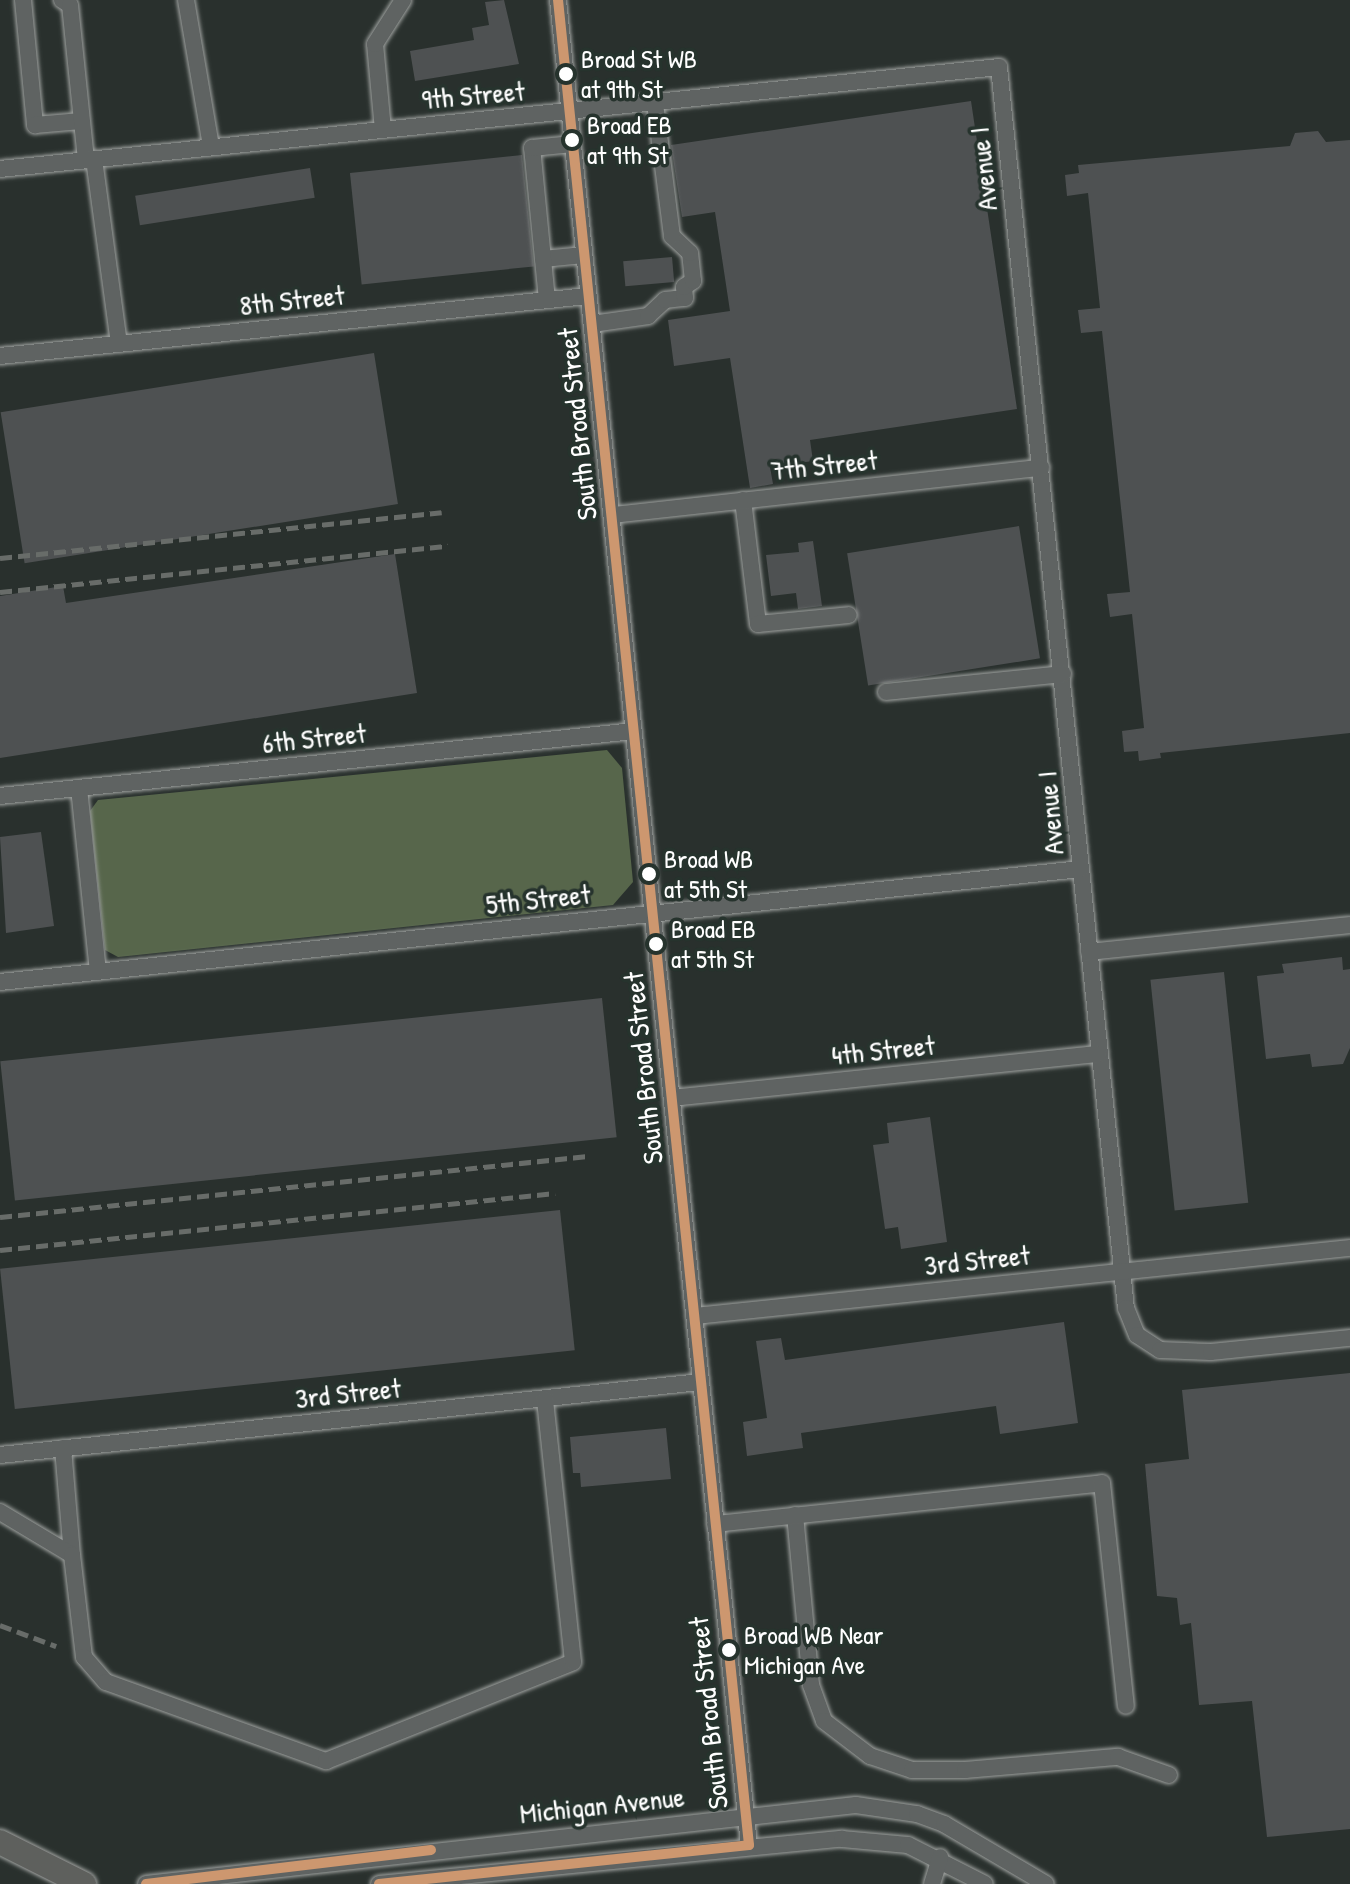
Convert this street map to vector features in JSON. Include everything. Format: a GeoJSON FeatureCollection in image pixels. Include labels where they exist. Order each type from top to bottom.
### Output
{"type":"FeatureCollection","features":[{"type":"Feature","properties":{"kind":"highway"},"geometry":{"type":"LineString","coordinates":[[0,1842],[84,1884]]}},
{"type":"Feature","properties":{"kind":"street"},"geometry":{"type":"LineString","coordinates":[[23,0],[35,125],[81,121]]}},
{"type":"Feature","properties":{"kind":"street"},"geometry":{"type":"LineString","coordinates":[[62,0],[70,5],[81,121],[119,343]]}},
{"type":"Feature","properties":{"kind":"street"},"geometry":{"type":"LineString","coordinates":[[186,0],[211,147]]}},
{"type":"Feature","properties":{"kind":"street"},"geometry":{"type":"LineString","coordinates":[[383,130],[375,44],[403,0]]}},
{"type":"Feature","properties":{"kind":"street","name":"South Broad Street"},"geometry":{"type":"LineString","coordinates":[[558,0],[749,1845]]}},
{"type":"Feature","properties":{"kind":"street","name":"9th Street"},"geometry":{"type":"LineString","coordinates":[[0,169],[999,67]]}},
{"type":"Feature","properties":{"kind":"street","name":"Avenue I"},"geometry":{"type":"LineString","coordinates":[[999,67],[1063,674],[1121,1271],[1131,1325],[1160,1350],[1211,1352],[1350,1338]]}},
{"type":"Feature","properties":{"kind":"street"},"geometry":{"type":"LineString","coordinates":[[592,324],[648,316],[665,300],[685,298],[684,287],[693,281],[690,253],[672,236],[655,104]]}},
{"type":"Feature","properties":{"kind":"street"},"geometry":{"type":"LineString","coordinates":[[547,300],[532,148],[573,144]]}},
{"type":"Feature","properties":{"kind":"street"},"geometry":{"type":"LineString","coordinates":[[543,259],[584,255]]}},
{"type":"Feature","properties":{"kind":"street","name":"8th Street"},"geometry":{"type":"LineString","coordinates":[[0,356],[588,296]]}},
{"type":"Feature","properties":{"kind":"street","name":"7th Street"},"geometry":{"type":"LineString","coordinates":[[613,515],[1041,468]]}},
{"type":"Feature","properties":{"kind":"street"},"geometry":{"type":"LineString","coordinates":[[743,500],[758,624],[849,615]]}},
{"type":"Feature","properties":{"kind":"street"},"geometry":{"type":"LineString","coordinates":[[886,692],[1063,674]]}},
{"type":"Feature","properties":{"kind":"street","name":"6th Street"},"geometry":{"type":"LineString","coordinates":[[0,796],[634,731]]}},
{"type":"Feature","properties":{"kind":"street"},"geometry":{"type":"LineString","coordinates":[[79,788],[98,971]]}},
{"type":"Feature","properties":{"kind":"street","name":"5th Street"},"geometry":{"type":"LineString","coordinates":[[0,982],[1081,869]]}},
{"type":"Feature","properties":{"kind":"street"},"geometry":{"type":"LineString","coordinates":[[1089,952],[1350,925]]}},
{"type":"Feature","properties":{"kind":"street","name":"4th Street"},"geometry":{"type":"LineString","coordinates":[[672,1098],[1099,1054]]}},
{"type":"Feature","properties":{"kind":"street","name":"3rd Street"},"geometry":{"type":"LineString","coordinates":[[695,1316],[1350,1248]]}},
{"type":"Feature","properties":{"kind":"street","name":"3rd Street"},"geometry":{"type":"LineString","coordinates":[[0,1455],[701,1382]]}},
{"type":"Feature","properties":{"kind":"street"},"geometry":{"type":"LineString","coordinates":[[63,1448],[84,1657],[106,1682],[326,1761],[573,1662],[545,1399]]}},
{"type":"Feature","properties":{"kind":"street"},"geometry":{"type":"LineString","coordinates":[[715,1524],[1102,1483],[1126,1706]]}},
{"type":"Feature","properties":{"kind":"street"},"geometry":{"type":"LineString","coordinates":[[0,1512],[72,1555]]}},
{"type":"Feature","properties":{"kind":"street"},"geometry":{"type":"LineString","coordinates":[[795,1515],[811,1685],[824,1721],[870,1756],[912,1770],[965,1770],[1118,1757],[1169,1775]]}},
{"type":"Feature","properties":{"kind":"street","name":"Michigan Avenue"},"geometry":{"type":"LineString","coordinates":[[146,1884],[252,1869],[856,1805],[917,1814],[1046,1884]]}},
{"type":"Feature","properties":{"kind":"street","name":"Michigan Avenue"},"geometry":{"type":"LineString","coordinates":[[379,1884],[749,1845],[876,1839],[940,1857],[985,1884]]}},
{"type":"Feature","properties":{"kind":"street"},"geometry":{"type":"LineString","coordinates":[[932,1884],[940,1857]]}},
{"type":"Feature","properties":{"kind":"green space"},"geometry":{"type":"Polygon","coordinates":[[[607,750],[622,768],[633,882],[613,905],[118,957],[105,950],[90,811],[98,800],[607,750]]]}},
{"type":"Feature","properties":{"kind":"building"},"geometry":{"type":"Polygon","coordinates":[[[504,0],[519,64],[415,81],[410,51],[474,40],[472,28],[489,25],[485,2],[504,0]]]}},
{"type":"Feature","properties":{"kind":"building"},"geometry":{"type":"Polygon","coordinates":[[[971,101],[1017,409],[810,440],[813,461],[770,467],[773,484],[750,488],[730,358],[674,366],[668,320],[730,311],[715,212],[682,217],[671,145],[971,101]]]}},
{"type":"Feature","properties":{"kind":"building"},"geometry":{"type":"Polygon","coordinates":[[[1318,131],[1326,142],[1350,140],[1350,733],[1160,753],[1161,758],[1139,761],[1138,751],[1124,752],[1122,731],[1144,728],[1132,614],[1110,617],[1107,594],[1130,592],[1102,331],[1081,333],[1078,310],[1100,308],[1088,193],[1067,196],[1065,175],[1079,173],[1078,165],[1290,146],[1295,133],[1318,131]]]}},
{"type":"Feature","properties":{"kind":"building"},"geometry":{"type":"Polygon","coordinates":[[[522,155],[534,266],[362,284],[350,173],[522,155]]]}},
{"type":"Feature","properties":{"kind":"building"},"geometry":{"type":"Polygon","coordinates":[[[310,168],[315,198],[140,225],[135,196],[310,168]]]}},
{"type":"Feature","properties":{"kind":"building"},"geometry":{"type":"Polygon","coordinates":[[[672,257],[674,282],[625,286],[623,261],[672,257]]]}},
{"type":"Feature","properties":{"kind":"building"},"geometry":{"type":"Polygon","coordinates":[[[374,353],[398,504],[25,563],[1,412],[374,353]]]}},
{"type":"Feature","properties":{"kind":"building"},"geometry":{"type":"Polygon","coordinates":[[[1019,526],[1040,658],[868,686],[847,553],[1019,526]]]}},
{"type":"Feature","properties":{"kind":"building"},"geometry":{"type":"Polygon","coordinates":[[[813,541],[822,606],[798,609],[796,593],[771,596],[766,555],[799,552],[798,543],[813,541]]]}},
{"type":"Feature","properties":{"kind":"building"},"geometry":{"type":"Polygon","coordinates":[[[395,554],[417,693],[0,758],[0,596],[63,586],[66,603],[395,554]]]}},
{"type":"Feature","properties":{"kind":"building"},"geometry":{"type":"Polygon","coordinates":[[[41,832],[54,926],[6,933],[0,837],[41,832]]]}},
{"type":"Feature","properties":{"kind":"building"},"geometry":{"type":"Polygon","coordinates":[[[1342,957],[1343,970],[1350,969],[1350,1048],[1343,1064],[1312,1067],[1310,1054],[1266,1059],[1257,976],[1284,973],[1282,964],[1342,957]]]}},
{"type":"Feature","properties":{"kind":"building"},"geometry":{"type":"Polygon","coordinates":[[[1224,972],[1248,1203],[1175,1210],[1150,980],[1224,972]]]}},
{"type":"Feature","properties":{"kind":"building"},"geometry":{"type":"Polygon","coordinates":[[[602,998],[617,1137],[15,1200],[0,1061],[602,998]]]}},
{"type":"Feature","properties":{"kind":"building"},"geometry":{"type":"Polygon","coordinates":[[[930,1117],[947,1242],[901,1249],[898,1227],[885,1229],[873,1145],[889,1143],[887,1123],[930,1117]]]}},
{"type":"Feature","properties":{"kind":"building"},"geometry":{"type":"Polygon","coordinates":[[[560,1210],[575,1350],[15,1409],[0,1269],[560,1210]]]}},
{"type":"Feature","properties":{"kind":"building"},"geometry":{"type":"Polygon","coordinates":[[[1064,1322],[1078,1423],[1000,1434],[996,1406],[801,1433],[803,1448],[747,1456],[743,1422],[767,1418],[756,1341],[781,1338],[785,1360],[1064,1322]]]}},
{"type":"Feature","properties":{"kind":"building"},"geometry":{"type":"Polygon","coordinates":[[[1350,1373],[1350,1829],[1267,1837],[1252,1701],[1199,1705],[1191,1623],[1180,1625],[1177,1598],[1157,1596],[1145,1464],[1189,1459],[1182,1390],[1350,1373]]]}},
{"type":"Feature","properties":{"kind":"building"},"geometry":{"type":"Polygon","coordinates":[[[666,1428],[671,1479],[581,1487],[580,1473],[573,1473],[570,1437],[666,1428]]]}},
{"type":"Feature","properties":{"kind":"railway"},"geometry":{"type":"LineString","coordinates":[[0,558],[442,512]]}},
{"type":"Feature","properties":{"kind":"railway"},"geometry":{"type":"LineString","coordinates":[[0,592],[448,546]]}},
{"type":"Feature","properties":{"kind":"railway"},"geometry":{"type":"LineString","coordinates":[[0,1217],[588,1156]]}},
{"type":"Feature","properties":{"kind":"railway"},"geometry":{"type":"LineString","coordinates":[[0,1250],[555,1193]]}},
{"type":"Feature","properties":{"kind":"railway"},"geometry":{"type":"LineString","coordinates":[[0,1625],[56,1646]]}},
{"type":"Feature","properties":{"kind":"transit line"},"geometry":{"type":"LineString","coordinates":[[379,1884],[749,1845],[558,0]]}},
{"type":"Feature","properties":{"kind":"transit line"},"geometry":{"type":"LineString","coordinates":[[146,1884],[431,1850]]}},
{"type":"Feature","properties":{"kind":"place","name":"Broad St WB at 9th St"},"geometry":{"type":"Point","coordinates":[566,74]}},
{"type":"Feature","properties":{"kind":"place","name":"Broad EB at 9th St"},"geometry":{"type":"Point","coordinates":[572,140]}},
{"type":"Feature","properties":{"kind":"place","name":"Broad WB at 5th St"},"geometry":{"type":"Point","coordinates":[649,874]}},
{"type":"Feature","properties":{"kind":"place","name":"Broad EB at 5th St"},"geometry":{"type":"Point","coordinates":[656,944]}},
{"type":"Feature","properties":{"kind":"place","name":"Broad WB Near Michigan Ave"},"geometry":{"type":"Point","coordinates":[729,1650]}}]}
